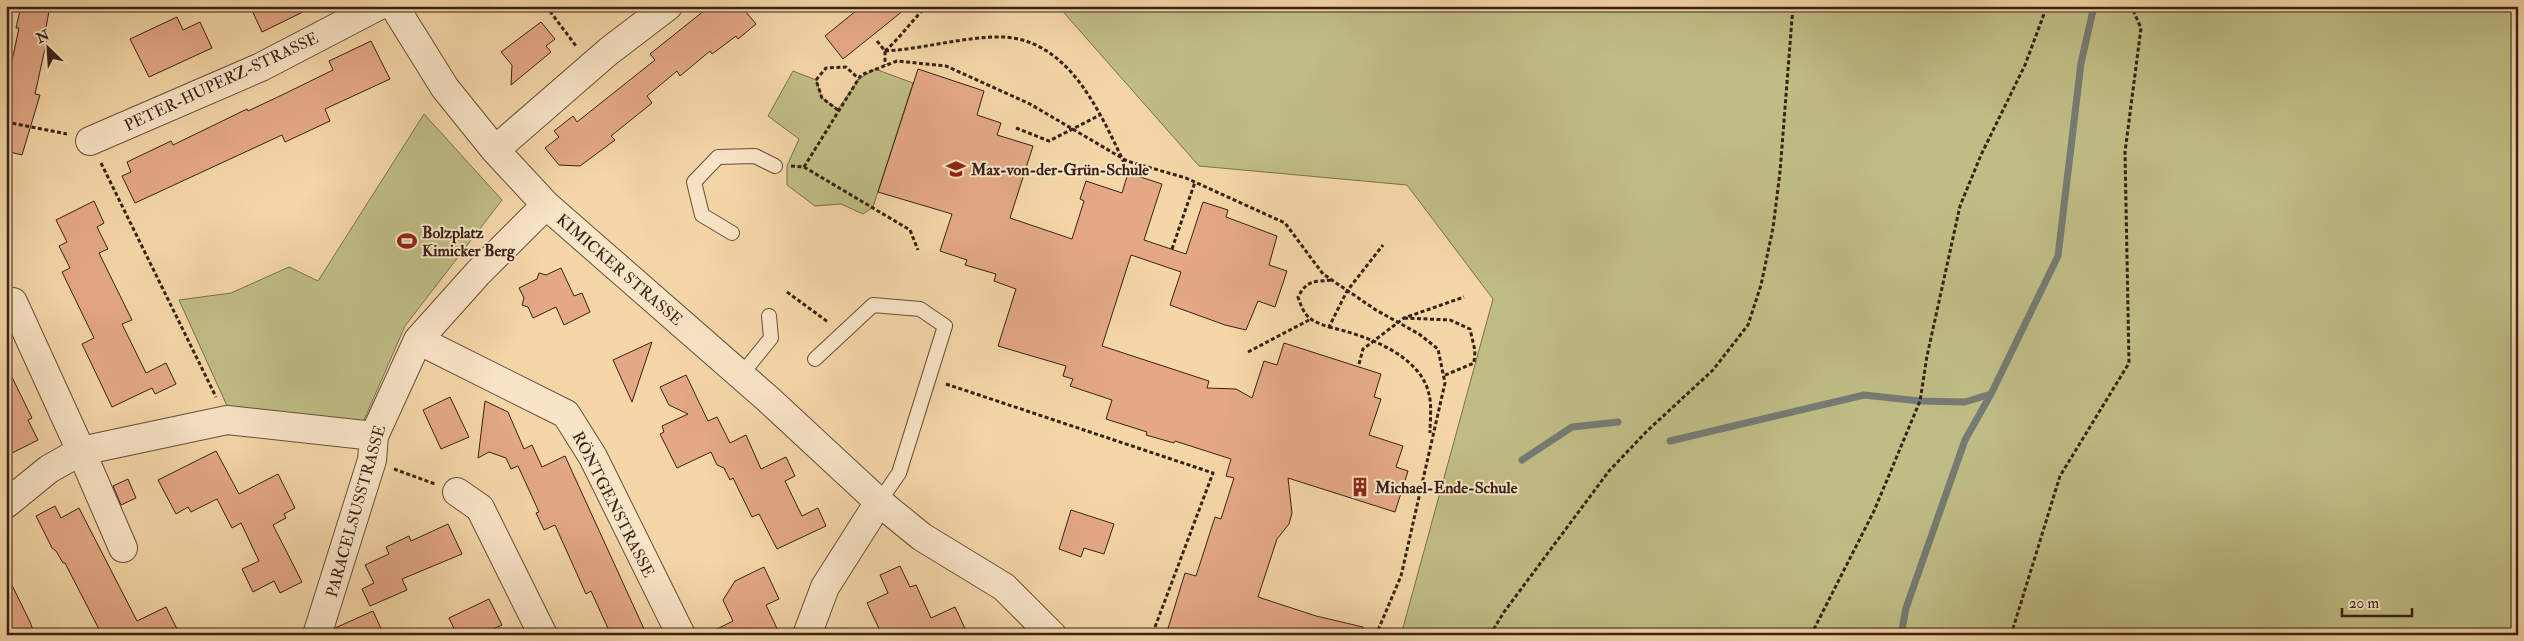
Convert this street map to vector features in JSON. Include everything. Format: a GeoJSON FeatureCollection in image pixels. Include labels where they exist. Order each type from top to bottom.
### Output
{"type":"FeatureCollection","features":[{"type":"Feature","properties":{"kind":"street","name":"PETER-HUPERZ-STRASSE"},"geometry":{"type":"LineString","coordinates":[[90,141],[261,67],[378,6]]}},
{"type":"Feature","properties":{"kind":"street","name":"KIMICKER STRASSE"},"geometry":{"type":"LineString","coordinates":[[394,6],[445,88],[494,150],[546,205],[741,375],[879,502],[922,537],[1004,587],[1052,635]]}},
{"type":"Feature","properties":{"kind":"street"},"geometry":{"type":"LineString","coordinates":[[494,150],[592,66],[668,6]]}},
{"type":"Feature","properties":{"kind":"street","name":"PARACELSUSSTRASSE"},"geometry":{"type":"LineString","coordinates":[[317,635],[373,448],[418,340],[478,273],[546,205]]}},
{"type":"Feature","properties":{"kind":"street"},"geometry":{"type":"LineString","coordinates":[[13,302],[81,450],[122,548]]}},
{"type":"Feature","properties":{"kind":"street","name":"RÖNTGENSTRASSE"},"geometry":{"type":"LineString","coordinates":[[418,340],[566,414],[593,456],[681,635]]}},
{"type":"Feature","properties":{"kind":"street"},"geometry":{"type":"LineString","coordinates":[[6,504],[49,469],[81,450],[227,420],[373,448]]}},
{"type":"Feature","properties":{"kind":"street"},"geometry":{"type":"LineString","coordinates":[[457,492],[480,508],[543,635]]}},
{"type":"Feature","properties":{"kind":"street"},"geometry":{"type":"LineString","coordinates":[[807,635],[825,587],[879,502]]}},
{"type":"Feature","properties":{"kind":"lane"},"geometry":{"type":"LineString","coordinates":[[732,233],[702,215],[694,182],[718,157],[755,156],[775,166]]}},
{"type":"Feature","properties":{"kind":"lane"},"geometry":{"type":"LineString","coordinates":[[815,359],[874,305],[920,309],[945,326],[899,473],[879,502]]}},
{"type":"Feature","properties":{"kind":"lane"},"geometry":{"type":"LineString","coordinates":[[741,375],[772,338],[769,316]]}},
{"type":"Feature","properties":{"kind":"path"},"geometry":{"type":"LineString","coordinates":[[546,6],[592,66]]}},
{"type":"Feature","properties":{"kind":"path"},"geometry":{"type":"LineString","coordinates":[[885,51],[904,33],[927,6]]}},
{"type":"Feature","properties":{"kind":"path"},"geometry":{"type":"LineString","coordinates":[[1490,635],[1504,612],[1610,471],[1647,431],[1713,370],[1748,325],[1761,285],[1773,228],[1780,172],[1793,6]]}},
{"type":"Feature","properties":{"kind":"path"},"geometry":{"type":"LineString","coordinates":[[1811,635],[1874,511],[1920,401],[1927,356],[1960,206],[1981,155],[2025,65],[2047,6]]}},
{"type":"Feature","properties":{"kind":"path"},"geometry":{"type":"LineString","coordinates":[[2011,635],[2060,476],[2129,364],[2125,152],[2141,28],[2132,6]]}},
{"type":"Feature","properties":{"kind":"path"},"geometry":{"type":"LineString","coordinates":[[885,51],[912,50],[995,37],[1023,39],[1061,60],[1091,96],[1128,171]]}},
{"type":"Feature","properties":{"kind":"path"},"geometry":{"type":"LineString","coordinates":[[877,41],[885,51],[885,65]]}},
{"type":"Feature","properties":{"kind":"path"},"geometry":{"type":"LineString","coordinates":[[804,167],[838,110],[862,75],[897,61],[946,66],[1030,104],[1122,158],[1195,182],[1285,223],[1323,274],[1347,291],[1419,334],[1438,349],[1445,383],[1401,576],[1376,635]]}},
{"type":"Feature","properties":{"kind":"path"},"geometry":{"type":"LineString","coordinates":[[838,110],[822,98],[816,80],[826,68],[846,67],[859,79]]}},
{"type":"Feature","properties":{"kind":"path"},"geometry":{"type":"LineString","coordinates":[[1016,128],[1049,141],[1100,114]]}},
{"type":"Feature","properties":{"kind":"path"},"geometry":{"type":"LineString","coordinates":[[6,122],[54,131],[90,141],[227,420]]}},
{"type":"Feature","properties":{"kind":"path"},"geometry":{"type":"LineString","coordinates":[[775,166],[804,167],[910,230],[918,250]]}},
{"type":"Feature","properties":{"kind":"path"},"geometry":{"type":"LineString","coordinates":[[1172,249],[1195,182]]}},
{"type":"Feature","properties":{"kind":"path"},"geometry":{"type":"LineString","coordinates":[[1329,327],[1347,291],[1383,245]]}},
{"type":"Feature","properties":{"kind":"path"},"geometry":{"type":"LineString","coordinates":[[1332,280],[1313,282],[1304,286],[1298,297],[1302,310],[1309,320],[1373,340],[1405,360],[1421,378],[1429,394],[1431,438]]}},
{"type":"Feature","properties":{"kind":"path"},"geometry":{"type":"LineString","coordinates":[[787,292],[842,334]]}},
{"type":"Feature","properties":{"kind":"path"},"geometry":{"type":"LineString","coordinates":[[1359,364],[1363,349],[1397,322],[1464,297]]}},
{"type":"Feature","properties":{"kind":"path"},"geometry":{"type":"LineString","coordinates":[[1404,318],[1450,320],[1470,330],[1475,351],[1474,362],[1443,376]]}},
{"type":"Feature","properties":{"kind":"path"},"geometry":{"type":"LineString","coordinates":[[1248,352],[1309,320]]}},
{"type":"Feature","properties":{"kind":"path"},"geometry":{"type":"LineString","coordinates":[[929,378],[1213,473],[1152,635]]}},
{"type":"Feature","properties":{"kind":"path"},"geometry":{"type":"LineString","coordinates":[[373,448],[457,492]]}},
{"type":"Feature","properties":{"kind":"shaded area"},"geometry":{"type":"Polygon","coordinates":[[[1058,6],[2518,6],[2518,635],[1401,635],[1493,299],[1407,185],[1199,166],[1058,6]]]}},
{"type":"Feature","properties":{"kind":"shaded area"},"geometry":{"type":"Polygon","coordinates":[[[875,69],[913,83],[873,207],[863,214],[841,204],[815,206],[787,185],[787,166],[799,139],[768,116],[793,71],[816,80],[822,98],[838,109],[859,79],[875,69]]]}},
{"type":"Feature","properties":{"kind":"shaded area"},"geometry":{"type":"Polygon","coordinates":[[[424,114],[502,200],[405,326],[361,427],[228,408],[179,300],[231,293],[289,267],[318,281],[424,114]]]}},
{"type":"Feature","properties":{"kind":"building"},"geometry":{"type":"Polygon","coordinates":[[[21,6],[50,6],[44,38],[47,39],[35,94],[40,95],[22,155],[6,151],[6,89],[19,28],[16,28],[21,6]]]}},
{"type":"Feature","properties":{"kind":"building"},"geometry":{"type":"Polygon","coordinates":[[[250,6],[315,6],[262,32],[250,6]]]}},
{"type":"Feature","properties":{"kind":"building"},"geometry":{"type":"Polygon","coordinates":[[[710,6],[741,6],[756,24],[738,39],[736,36],[712,54],[710,51],[680,76],[677,71],[647,96],[652,103],[611,136],[615,140],[580,166],[559,165],[545,148],[559,137],[554,131],[573,116],[577,122],[655,60],[650,54],[710,6]]]}},
{"type":"Feature","properties":{"kind":"building"},"geometry":{"type":"Polygon","coordinates":[[[862,6],[909,6],[843,59],[825,36],[862,6]]]}},
{"type":"Feature","properties":{"kind":"building"},"geometry":{"type":"Polygon","coordinates":[[[177,17],[183,30],[200,22],[212,48],[149,77],[130,39],[177,17]]]}},
{"type":"Feature","properties":{"kind":"building"},"geometry":{"type":"Polygon","coordinates":[[[541,22],[555,39],[546,46],[551,52],[511,85],[512,65],[501,52],[541,22]]]}},
{"type":"Feature","properties":{"kind":"building"},"geometry":{"type":"Polygon","coordinates":[[[371,41],[390,79],[325,109],[330,121],[285,142],[282,135],[135,203],[122,176],[131,172],[127,162],[171,141],[173,145],[333,70],[329,61],[371,41]]]}},
{"type":"Feature","properties":{"kind":"building"},"geometry":{"type":"Polygon","coordinates":[[[918,69],[984,91],[977,115],[1001,123],[997,135],[1033,146],[1010,218],[1072,239],[1084,201],[1080,199],[1086,181],[1122,193],[1128,173],[1162,184],[1144,240],[1186,254],[1203,202],[1228,210],[1226,217],[1277,236],[1269,265],[1287,271],[1275,307],[1258,301],[1246,330],[1225,325],[1170,305],[1181,272],[1131,255],[1102,346],[1209,381],[1207,388],[1236,389],[1252,398],[1264,361],[1277,365],[1284,343],[1381,374],[1374,397],[1381,399],[1369,435],[1403,446],[1396,467],[1408,471],[1395,512],[1288,478],[1292,513],[1289,524],[1277,539],[1258,597],[1316,616],[1363,627],[1362,635],[1166,635],[1185,573],[1196,576],[1215,517],[1221,519],[1234,478],[1226,476],[1231,459],[1175,441],[1174,443],[1146,435],[1147,432],[1106,419],[1112,400],[1070,386],[1073,379],[1063,376],[1066,366],[998,346],[1016,289],[994,281],[996,274],[965,265],[967,260],[940,251],[952,214],[878,192],[918,69]]]}},
{"type":"Feature","properties":{"kind":"building"},"geometry":{"type":"Polygon","coordinates":[[[94,201],[104,223],[97,227],[108,249],[99,253],[132,320],[122,324],[146,373],[166,363],[176,384],[155,394],[152,388],[112,407],[82,344],[94,338],[62,272],[70,268],[59,246],[67,242],[56,220],[94,201]]]}},
{"type":"Feature","properties":{"kind":"building"},"geometry":{"type":"Polygon","coordinates":[[[561,268],[574,296],[582,293],[590,312],[564,325],[556,307],[533,318],[528,307],[522,305],[524,298],[519,288],[537,279],[539,273],[546,275],[561,268]]]}},
{"type":"Feature","properties":{"kind":"building"},"geometry":{"type":"Polygon","coordinates":[[[652,342],[632,402],[613,360],[652,342]]]}},
{"type":"Feature","properties":{"kind":"building"},"geometry":{"type":"Polygon","coordinates":[[[6,365],[32,418],[28,420],[38,440],[6,456],[6,365]]]}},
{"type":"Feature","properties":{"kind":"building"},"geometry":{"type":"Polygon","coordinates":[[[686,375],[708,421],[717,417],[730,443],[746,435],[761,469],[786,457],[795,476],[785,481],[802,516],[818,508],[826,526],[777,549],[759,514],[752,517],[733,478],[730,480],[724,468],[717,465],[711,452],[677,468],[660,434],[664,432],[662,426],[688,414],[669,405],[660,387],[686,375]]]}},
{"type":"Feature","properties":{"kind":"building"},"geometry":{"type":"Polygon","coordinates":[[[450,397],[469,437],[441,449],[423,410],[450,397]]]}},
{"type":"Feature","properties":{"kind":"building"},"geometry":{"type":"Polygon","coordinates":[[[485,401],[508,412],[524,449],[532,445],[542,467],[565,456],[644,629],[631,635],[611,635],[591,591],[586,594],[555,525],[544,530],[536,513],[539,512],[518,466],[511,469],[506,458],[489,452],[478,458],[485,401]]]}},
{"type":"Feature","properties":{"kind":"building"},"geometry":{"type":"Polygon","coordinates":[[[216,451],[239,494],[278,474],[295,508],[284,514],[286,518],[273,525],[302,582],[280,593],[274,581],[253,592],[242,569],[259,561],[241,523],[232,528],[217,499],[191,512],[188,507],[176,514],[158,480],[216,451]]]}},
{"type":"Feature","properties":{"kind":"building"},"geometry":{"type":"Polygon","coordinates":[[[128,479],[136,498],[121,505],[113,486],[128,479]]]}},
{"type":"Feature","properties":{"kind":"building"},"geometry":{"type":"Polygon","coordinates":[[[55,506],[61,518],[79,508],[137,621],[166,607],[180,635],[102,635],[65,563],[63,563],[52,548],[36,516],[55,506]]]}},
{"type":"Feature","properties":{"kind":"building"},"geometry":{"type":"Polygon","coordinates":[[[1071,510],[1114,524],[1104,554],[1084,548],[1081,557],[1059,549],[1071,510]]]}},
{"type":"Feature","properties":{"kind":"building"},"geometry":{"type":"Polygon","coordinates":[[[448,524],[462,554],[402,579],[407,590],[370,606],[362,589],[374,583],[365,565],[389,554],[386,547],[409,536],[411,541],[448,524]]]}},
{"type":"Feature","properties":{"kind":"building"},"geometry":{"type":"Polygon","coordinates":[[[900,566],[910,587],[916,585],[931,618],[955,607],[968,635],[882,635],[867,603],[888,593],[880,575],[900,566]]]}},
{"type":"Feature","properties":{"kind":"building"},"geometry":{"type":"Polygon","coordinates":[[[764,567],[779,599],[766,605],[780,635],[705,635],[733,621],[723,600],[735,581],[764,567]]]}},
{"type":"Feature","properties":{"kind":"building"},"geometry":{"type":"Polygon","coordinates":[[[6,573],[30,622],[35,635],[6,635],[6,573]]]}},
{"type":"Feature","properties":{"kind":"building"},"geometry":{"type":"Polygon","coordinates":[[[489,599],[502,625],[481,635],[457,635],[449,618],[489,599]]]}},
{"type":"Feature","properties":{"kind":"building"},"geometry":{"type":"Polygon","coordinates":[[[373,611],[384,635],[333,635],[335,628],[373,611]]]}},
{"type":"Feature","properties":{"kind":"waterway"},"geometry":{"type":"LineString","coordinates":[[1901,635],[1906,608],[1965,440],[1991,394],[2058,256],[2081,63],[2094,6]]}},
{"type":"Feature","properties":{"kind":"waterway"},"geometry":{"type":"LineString","coordinates":[[1670,441],[1864,395],[1920,401],[1965,402],[1991,394]]}},
{"type":"Feature","properties":{"kind":"waterway"},"geometry":{"type":"LineString","coordinates":[[1522,460],[1572,427],[1618,422]]}},
{"type":"Feature","properties":{"kind":"place","name":"Max-von-der-Grün-Schule"},"geometry":{"type":"Point","coordinates":[956,169]}},
{"type":"Feature","properties":{"kind":"place","name":"Bolzplatz Kimicker Berg"},"geometry":{"type":"Point","coordinates":[407,241]}},
{"type":"Feature","properties":{"kind":"place","name":"Michael-Ende-Schule"},"geometry":{"type":"Point","coordinates":[1360,487]}}]}
